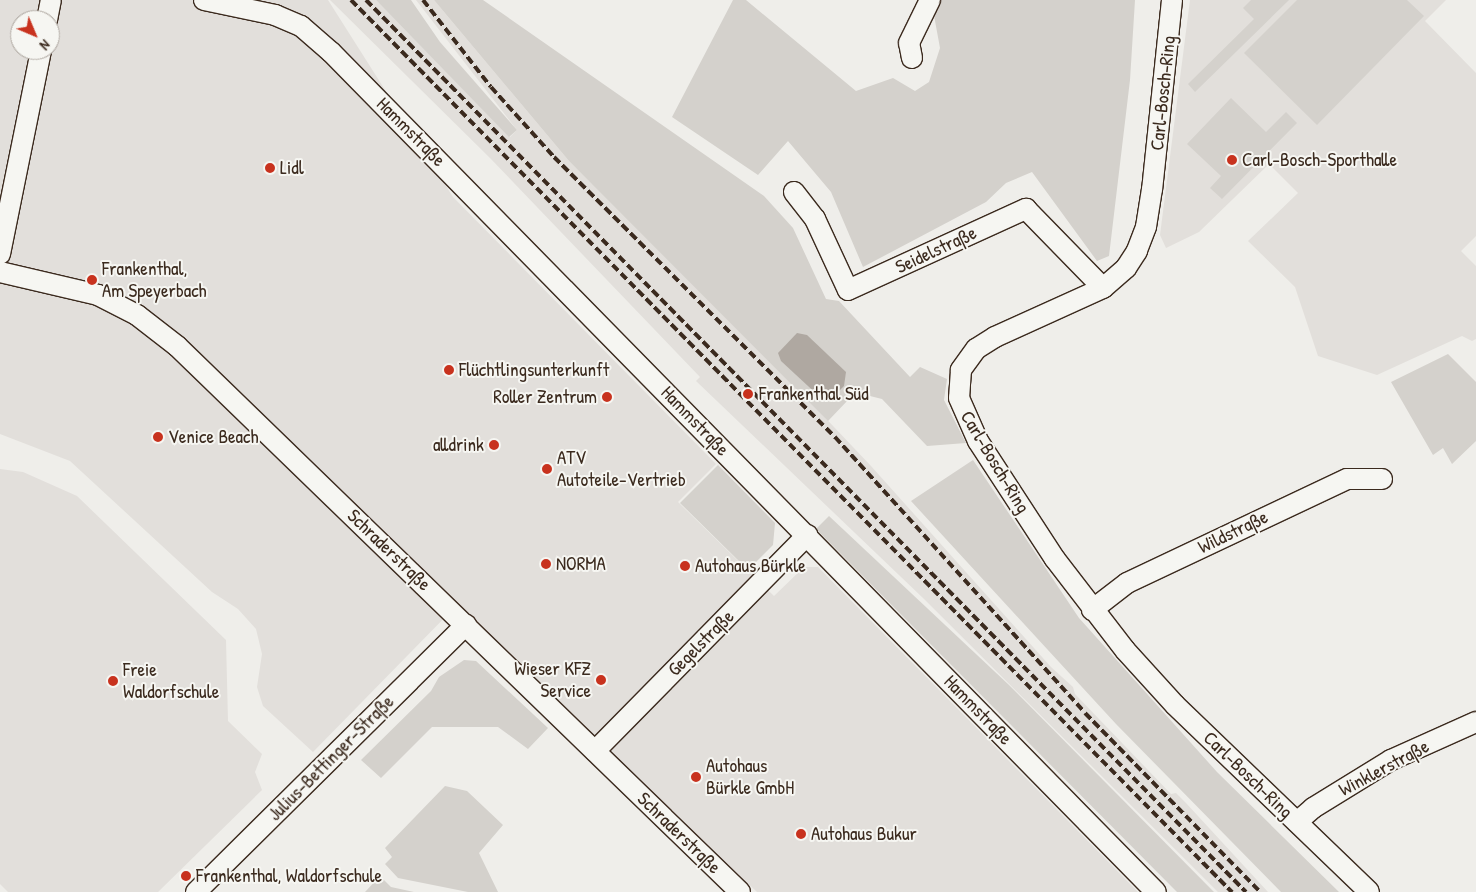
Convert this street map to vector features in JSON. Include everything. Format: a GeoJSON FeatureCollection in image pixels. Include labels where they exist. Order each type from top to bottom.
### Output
{"type":"FeatureCollection","features":[{"type":"Feature","properties":{"kind":"street","name":"Hammstraße"},"geometry":{"type":"LineString","coordinates":[[204,0],[275,15],[301,26],[331,52],[1156,892]]}},
{"type":"Feature","properties":{"kind":"street"},"geometry":{"type":"LineString","coordinates":[[912,58],[909,43],[930,0]]}},
{"type":"Feature","properties":{"kind":"street","name":"Carl-Bosch-Ring"},"geometry":{"type":"LineString","coordinates":[[1172,0],[1146,227],[1137,251],[1126,268],[1103,288],[984,344],[964,363],[958,389],[962,410],[978,441],[1092,610],[1147,675],[1369,892]]}},
{"type":"Feature","properties":{"kind":"street"},"geometry":{"type":"LineString","coordinates":[[0,254],[39,60]]}},
{"type":"Feature","properties":{"kind":"street","name":"Seidelstraße"},"geometry":{"type":"LineString","coordinates":[[794,192],[815,219],[848,290],[1026,209],[1103,288]]}},
{"type":"Feature","properties":{"kind":"street","name":"Schraderstraße"},"geometry":{"type":"LineString","coordinates":[[0,272],[98,295],[137,315],[177,346],[740,892]]}},
{"type":"Feature","properties":{"kind":"street","name":"Wildstraße"},"geometry":{"type":"LineString","coordinates":[[1092,610],[1127,583],[1347,479],[1382,479]]}},
{"type":"Feature","properties":{"kind":"street","name":"Gegelstraße"},"geometry":{"type":"LineString","coordinates":[[595,751],[807,535]]}},
{"type":"Feature","properties":{"kind":"street","name":"Julius-Bettinger-Straße"},"geometry":{"type":"LineString","coordinates":[[196,892],[466,625]]}},
{"type":"Feature","properties":{"kind":"street","name":"Winklerstraße"},"geometry":{"type":"LineString","coordinates":[[1297,822],[1313,808],[1391,760],[1476,722]]}},
{"type":"Feature","properties":{"kind":"shaded area"},"geometry":{"type":"Polygon","coordinates":[[[0,0],[328,0],[453,197],[716,464],[678,502],[774,596],[804,567],[818,567],[1138,892],[757,892],[457,605],[313,752],[263,706],[257,687],[262,654],[256,629],[238,609],[212,592],[70,461],[0,434],[0,0]]]}},
{"type":"Feature","properties":{"kind":"shaded area"},"geometry":{"type":"Polygon","coordinates":[[[330,0],[376,0],[510,137],[517,130],[416,0],[434,0],[569,161],[777,367],[871,466],[1051,667],[1073,687],[1075,694],[1171,794],[1176,793],[1186,803],[1268,892],[1218,892],[923,598],[696,381],[700,377],[490,158],[330,0]]]}},
{"type":"Feature","properties":{"kind":"shaded area"},"geometry":{"type":"Polygon","coordinates":[[[376,0],[411,0],[440,42],[517,130],[509,137],[376,0]]]}},
{"type":"Feature","properties":{"kind":"shaded area"},"geometry":{"type":"Polygon","coordinates":[[[434,0],[483,0],[764,196],[793,228],[826,299],[839,301],[910,377],[920,367],[947,379],[944,400],[966,443],[927,446],[882,399],[862,394],[849,399],[828,421],[569,161],[434,0]]]}},
{"type":"Feature","properties":{"kind":"shaded area"},"geometry":{"type":"Polygon","coordinates":[[[733,0],[746,0],[856,91],[893,78],[915,91],[929,82],[940,48],[933,10],[939,0],[1135,0],[1130,80],[1109,256],[1097,261],[1032,172],[1006,183],[986,202],[863,267],[831,192],[788,141],[758,175],[672,117],[733,0]]]}},
{"type":"Feature","properties":{"kind":"shaded area"},"geometry":{"type":"Polygon","coordinates":[[[1190,0],[1446,0],[1425,21],[1476,73],[1476,236],[1461,251],[1476,266],[1476,339],[1472,341],[1462,336],[1377,375],[1318,356],[1295,287],[1248,241],[1298,193],[1269,164],[1199,232],[1166,248],[1160,235],[1190,0]]]}},
{"type":"Feature","properties":{"kind":"shaded area"},"geometry":{"type":"Polygon","coordinates":[[[1251,0],[1289,0],[1195,92],[1188,84],[1254,19],[1243,8],[1251,0]]]}},
{"type":"Feature","properties":{"kind":"shaded area"},"geometry":{"type":"Polygon","coordinates":[[[1297,0],[1407,0],[1424,16],[1317,125],[1244,53],[1297,0]]]}},
{"type":"Feature","properties":{"kind":"shaded area","name":"Carl-Bosch-Sporthalle"},"geometry":{"type":"Polygon","coordinates":[[[1231,98],[1266,132],[1286,112],[1297,123],[1222,199],[1210,188],[1221,176],[1187,144],[1231,98]]]}},
{"type":"Feature","properties":{"kind":"shaded area"},"geometry":{"type":"Polygon","coordinates":[[[797,333],[807,335],[846,372],[844,386],[835,395],[822,399],[781,361],[778,353],[797,333]]]}},
{"type":"Feature","properties":{"kind":"shaded area"},"geometry":{"type":"Polygon","coordinates":[[[1448,354],[1476,382],[1476,441],[1452,464],[1443,448],[1433,455],[1391,382],[1448,354]]]}},
{"type":"Feature","properties":{"kind":"shaded area"},"geometry":{"type":"Polygon","coordinates":[[[973,460],[1079,618],[1217,772],[1339,892],[1281,892],[1116,724],[911,501],[973,460]]]}},
{"type":"Feature","properties":{"kind":"shaded area"},"geometry":{"type":"Polygon","coordinates":[[[718,465],[775,523],[773,545],[748,570],[680,503],[718,465]]]}},
{"type":"Feature","properties":{"kind":"shaded area","name":"Freie Waldorfschule"},"geometry":{"type":"Polygon","coordinates":[[[0,469],[23,472],[77,496],[226,640],[228,721],[262,754],[255,772],[262,790],[158,892],[8,892],[0,884],[0,469]]]}},
{"type":"Feature","properties":{"kind":"shaded area"},"geometry":{"type":"Polygon","coordinates":[[[829,516],[1009,685],[1214,892],[1177,892],[816,529],[829,516]]]}},
{"type":"Feature","properties":{"kind":"shaded area"},"geometry":{"type":"Polygon","coordinates":[[[464,660],[476,661],[548,728],[528,749],[498,727],[432,727],[381,778],[361,760],[431,691],[439,677],[464,660]]]}},
{"type":"Feature","properties":{"kind":"shaded area"},"geometry":{"type":"Polygon","coordinates":[[[445,786],[467,791],[503,825],[479,853],[498,892],[468,892],[398,878],[385,864],[392,857],[385,848],[445,786]]]}},
{"type":"Feature","properties":{"kind":"shaded area"},"geometry":{"type":"Polygon","coordinates":[[[380,876],[391,887],[414,892],[365,892],[380,876]]]}},
{"type":"Feature","properties":{"kind":"railway"},"geometry":{"type":"LineString","coordinates":[[351,0],[1232,892]]}},
{"type":"Feature","properties":{"kind":"railway"},"geometry":{"type":"LineString","coordinates":[[366,0],[1246,892]]}},
{"type":"Feature","properties":{"kind":"railway"},"geometry":{"type":"LineString","coordinates":[[423,0],[491,87],[554,157],[835,437],[1085,713],[1260,892]]}},
{"type":"Feature","properties":{"kind":"place","name":"Carl-Bosch-Sporthalle"},"geometry":{"type":"Point","coordinates":[1232,160]}},
{"type":"Feature","properties":{"kind":"place","name":"Lidl"},"geometry":{"type":"Point","coordinates":[270,168]}},
{"type":"Feature","properties":{"kind":"place","name":"Frankenthal, Am Speyerbach"},"geometry":{"type":"Point","coordinates":[92,280]}},
{"type":"Feature","properties":{"kind":"place","name":"Flüchtlingsunterkunft"},"geometry":{"type":"Point","coordinates":[449,370]}},
{"type":"Feature","properties":{"kind":"place","name":"Frankenthal Süd"},"geometry":{"type":"Point","coordinates":[748,394]}},
{"type":"Feature","properties":{"kind":"place","name":"Roller Zentrum"},"geometry":{"type":"Point","coordinates":[607,397]}},
{"type":"Feature","properties":{"kind":"place","name":"Venice Beach"},"geometry":{"type":"Point","coordinates":[158,437]}},
{"type":"Feature","properties":{"kind":"place","name":"alldrink"},"geometry":{"type":"Point","coordinates":[494,445]}},
{"type":"Feature","properties":{"kind":"place","name":"ATV Autoteile-Vertrieb"},"geometry":{"type":"Point","coordinates":[547,469]}},
{"type":"Feature","properties":{"kind":"place","name":"NORMA"},"geometry":{"type":"Point","coordinates":[546,564]}},
{"type":"Feature","properties":{"kind":"place","name":"Autohaus Bürkle"},"geometry":{"type":"Point","coordinates":[685,566]}},
{"type":"Feature","properties":{"kind":"place","name":"Wieser KFZ Service"},"geometry":{"type":"Point","coordinates":[601,680]}},
{"type":"Feature","properties":{"kind":"place","name":"Freie Waldorfschule"},"geometry":{"type":"Point","coordinates":[113,681]}},
{"type":"Feature","properties":{"kind":"place","name":"Autohaus Bürkle GmbH"},"geometry":{"type":"Point","coordinates":[696,777]}},
{"type":"Feature","properties":{"kind":"place","name":"Autohaus Bukur"},"geometry":{"type":"Point","coordinates":[801,834]}},
{"type":"Feature","properties":{"kind":"place","name":"Frankenthal, Waldorfschule"},"geometry":{"type":"Point","coordinates":[186,876]}}]}
